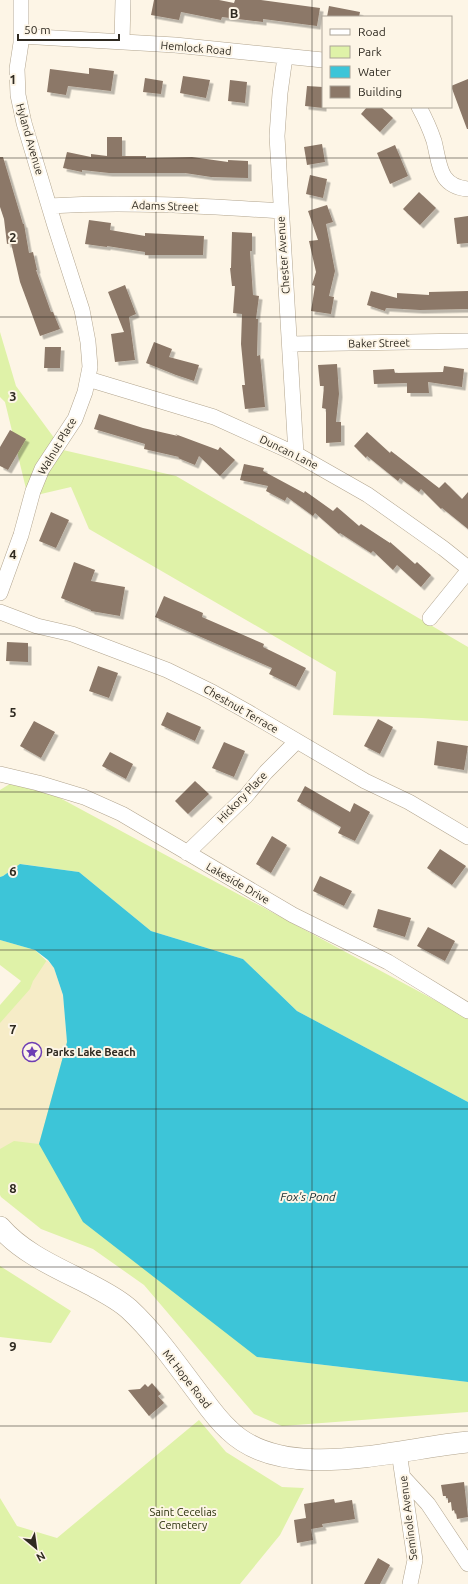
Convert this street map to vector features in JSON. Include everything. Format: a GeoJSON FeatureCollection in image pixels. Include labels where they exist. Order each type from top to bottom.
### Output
{"type":"FeatureCollection","features":[{"type":"Feature","properties":{"kind":"street","name":"Hyland Avenue"},"geometry":{"type":"LineString","coordinates":[[21,0],[21,36],[17,69],[18,95],[24,123],[49,206]]}},
{"type":"Feature","properties":{"kind":"street"},"geometry":{"type":"LineString","coordinates":[[122,42],[123,0]]}},
{"type":"Feature","properties":{"kind":"street","name":"Hemlock Road"},"geometry":{"type":"LineString","coordinates":[[21,36],[175,45],[322,60]]}},
{"type":"Feature","properties":{"kind":"street","name":"Chester Avenue"},"geometry":{"type":"LineString","coordinates":[[285,57],[280,93],[277,136],[296,454]]}},
{"type":"Feature","properties":{"kind":"street"},"geometry":{"type":"LineString","coordinates":[[419,108],[431,132],[440,171],[444,178],[452,184],[468,189]]}},
{"type":"Feature","properties":{"kind":"street","name":"Adams Street"},"geometry":{"type":"LineString","coordinates":[[49,206],[75,204],[138,205],[281,211]]}},
{"type":"Feature","properties":{"kind":"street","name":"Walnut Place"},"geometry":{"type":"LineString","coordinates":[[0,593],[21,534],[38,476],[75,419],[85,392],[90,367],[88,342],[82,310],[54,226],[49,206]]}},
{"type":"Feature","properties":{"kind":"street","name":"Baker Street"},"geometry":{"type":"LineString","coordinates":[[290,344],[468,341]]}},
{"type":"Feature","properties":{"kind":"street","name":"Duncan Lane"},"geometry":{"type":"LineString","coordinates":[[88,379],[214,417],[296,454],[368,495],[443,548],[468,570]]}},
{"type":"Feature","properties":{"kind":"street"},"geometry":{"type":"LineString","coordinates":[[430,618],[468,570]]}},
{"type":"Feature","properties":{"kind":"street","name":"Chestnut Terrace"},"geometry":{"type":"LineString","coordinates":[[0,612],[37,626],[72,634],[167,670],[212,692],[365,781],[409,802],[468,837]]}},
{"type":"Feature","properties":{"kind":"street","name":"Hickory Place"},"geometry":{"type":"LineString","coordinates":[[187,853],[246,796],[266,772],[297,741]]}},
{"type":"Feature","properties":{"kind":"street","name":"Lakeside Drive"},"geometry":{"type":"LineString","coordinates":[[0,774],[38,783],[84,797],[122,814],[293,915],[388,962],[468,1010]]}},
{"type":"Feature","properties":{"kind":"street","name":"Mt Hope Road"},"geometry":{"type":"LineString","coordinates":[[0,1227],[17,1243],[48,1263],[105,1293],[129,1309],[155,1338],[229,1431],[251,1447],[275,1456],[304,1459],[364,1456],[468,1442]]}},
{"type":"Feature","properties":{"kind":"street","name":"Seminole Avenue"},"geometry":{"type":"LineString","coordinates":[[399,1452],[415,1560],[410,1584]]}},
{"type":"Feature","properties":{"kind":"street"},"geometry":{"type":"LineString","coordinates":[[403,1477],[428,1504],[468,1564]]}},
{"type":"Feature","properties":{"kind":"green space"},"geometry":{"type":"Polygon","coordinates":[[[0,332],[16,386],[63,450],[176,476],[468,647],[468,721],[333,715],[336,672],[89,529],[71,487],[28,497],[5,402],[0,397],[0,332]]]}},
{"type":"Feature","properties":{"kind":"green space"},"geometry":{"type":"Polygon","coordinates":[[[21,777],[468,1018],[468,1102],[297,1011],[243,959],[151,931],[79,872],[21,864],[0,877],[0,790],[21,777]]]}},
{"type":"Feature","properties":{"kind":"green space"},"geometry":{"type":"Polygon","coordinates":[[[0,940],[35,950],[54,968],[67,1042],[62,1062],[257,1357],[468,1382],[468,1412],[282,1426],[254,1414],[144,1285],[93,1249],[41,1229],[1,1197],[0,1005],[21,981],[0,965],[0,940]]]}},
{"type":"Feature","properties":{"kind":"green space"},"geometry":{"type":"Polygon","coordinates":[[[0,1266],[71,1311],[51,1343],[0,1337],[0,1266]]]}},
{"type":"Feature","properties":{"kind":"green space","name":"Saint Cecelias Cemetery"},"geometry":{"type":"Polygon","coordinates":[[[199,1420],[226,1452],[282,1487],[304,1488],[280,1535],[240,1584],[0,1584],[0,1498],[17,1526],[57,1538],[199,1420]]]}},
{"type":"Feature","properties":{"kind":"sand","name":"Parks Lake Beach"},"geometry":{"type":"Polygon","coordinates":[[[47,960],[54,968],[63,995],[67,1042],[39,1144],[14,1141],[0,1149],[0,1023],[30,989],[33,981],[47,960]]]}},
{"type":"Feature","properties":{"kind":"water","name":"Fox's Pond"},"geometry":{"type":"Polygon","coordinates":[[[20,864],[79,872],[151,931],[243,959],[297,1011],[468,1102],[468,1382],[257,1357],[83,1222],[39,1144],[67,1042],[63,995],[54,968],[48,960],[35,950],[0,940],[0,877],[20,864]]]}},
{"type":"Feature","properties":{"kind":"building"},"geometry":{"type":"Polygon","coordinates":[[[154,0],[219,0],[234,3],[235,0],[261,0],[320,8],[317,26],[263,19],[263,22],[222,17],[221,20],[181,12],[179,20],[151,15],[154,0]]]}},
{"type":"Feature","properties":{"kind":"building"},"geometry":{"type":"Polygon","coordinates":[[[329,6],[360,12],[359,16],[327,16],[329,6]]]}},
{"type":"Feature","properties":{"kind":"building"},"geometry":{"type":"Polygon","coordinates":[[[89,68],[114,71],[111,91],[68,86],[66,95],[47,92],[50,69],[89,74],[89,68]]]}},
{"type":"Feature","properties":{"kind":"building"},"geometry":{"type":"Polygon","coordinates":[[[183,76],[210,80],[206,98],[180,93],[183,76]]]}},
{"type":"Feature","properties":{"kind":"building"},"geometry":{"type":"Polygon","coordinates":[[[145,78],[163,81],[161,94],[143,92],[145,78]]]}},
{"type":"Feature","properties":{"kind":"building"},"geometry":{"type":"Polygon","coordinates":[[[468,79],[468,129],[452,89],[452,86],[468,79]]]}},
{"type":"Feature","properties":{"kind":"building"},"geometry":{"type":"Polygon","coordinates":[[[230,80],[247,82],[245,103],[228,101],[230,80]]]}},
{"type":"Feature","properties":{"kind":"building"},"geometry":{"type":"Polygon","coordinates":[[[307,86],[322,87],[322,108],[305,106],[307,86]]]}},
{"type":"Feature","properties":{"kind":"building"},"geometry":{"type":"Polygon","coordinates":[[[366,108],[382,108],[393,118],[380,132],[361,114],[366,108]]]}},
{"type":"Feature","properties":{"kind":"building"},"geometry":{"type":"Polygon","coordinates":[[[107,137],[122,137],[122,156],[146,156],[146,158],[192,157],[228,162],[228,160],[248,161],[248,178],[211,177],[185,173],[109,173],[82,170],[82,172],[63,168],[67,152],[91,157],[91,154],[107,156],[107,137]]]}},
{"type":"Feature","properties":{"kind":"building"},"geometry":{"type":"Polygon","coordinates":[[[322,144],[325,162],[307,165],[304,147],[322,144]]]}},
{"type":"Feature","properties":{"kind":"building"},"geometry":{"type":"Polygon","coordinates":[[[395,145],[408,176],[390,184],[377,153],[395,145]]]}},
{"type":"Feature","properties":{"kind":"building"},"geometry":{"type":"Polygon","coordinates":[[[0,157],[3,157],[24,224],[29,253],[33,252],[36,270],[51,312],[53,312],[60,329],[40,336],[20,282],[11,243],[7,244],[4,219],[0,207],[0,157]]]}},
{"type":"Feature","properties":{"kind":"building"},"geometry":{"type":"Polygon","coordinates":[[[310,175],[327,179],[323,198],[306,194],[310,175]]]}},
{"type":"Feature","properties":{"kind":"building"},"geometry":{"type":"Polygon","coordinates":[[[419,192],[436,208],[420,225],[403,209],[419,192]]]}},
{"type":"Feature","properties":{"kind":"building"},"geometry":{"type":"Polygon","coordinates":[[[327,205],[333,222],[326,224],[335,271],[329,296],[334,297],[331,314],[311,311],[315,286],[312,285],[316,272],[309,241],[318,240],[308,211],[327,205]]]}},
{"type":"Feature","properties":{"kind":"building"},"geometry":{"type":"Polygon","coordinates":[[[468,216],[468,243],[457,244],[454,218],[468,216]]]}},
{"type":"Feature","properties":{"kind":"building"},"geometry":{"type":"Polygon","coordinates":[[[89,220],[111,223],[110,230],[145,236],[145,233],[204,236],[203,255],[145,255],[145,252],[85,244],[89,220]]]}},
{"type":"Feature","properties":{"kind":"building"},"geometry":{"type":"Polygon","coordinates":[[[232,232],[252,233],[252,251],[250,251],[253,295],[259,296],[256,319],[258,319],[257,356],[260,355],[265,407],[245,409],[242,385],[245,385],[241,344],[242,314],[233,313],[235,286],[232,286],[230,268],[232,232]]]}},
{"type":"Feature","properties":{"kind":"building"},"geometry":{"type":"Polygon","coordinates":[[[125,285],[136,314],[129,317],[135,360],[115,362],[111,334],[124,332],[108,292],[125,285]]]}},
{"type":"Feature","properties":{"kind":"building"},"geometry":{"type":"Polygon","coordinates":[[[371,291],[397,298],[397,293],[429,295],[429,292],[468,291],[468,309],[420,310],[386,308],[385,311],[367,305],[371,291]]]}},
{"type":"Feature","properties":{"kind":"building"},"geometry":{"type":"Polygon","coordinates":[[[154,342],[172,349],[169,357],[199,365],[194,381],[146,363],[154,342]]]}},
{"type":"Feature","properties":{"kind":"building"},"geometry":{"type":"Polygon","coordinates":[[[45,347],[61,347],[60,368],[44,368],[45,347]]]}},
{"type":"Feature","properties":{"kind":"building"},"geometry":{"type":"Polygon","coordinates":[[[337,364],[339,394],[336,422],[341,422],[341,442],[326,443],[326,409],[322,408],[324,386],[320,386],[318,365],[337,364]]]}},
{"type":"Feature","properties":{"kind":"building"},"geometry":{"type":"Polygon","coordinates":[[[444,366],[464,369],[462,387],[428,382],[429,393],[407,393],[407,383],[374,384],[373,370],[394,369],[395,373],[443,372],[444,366]]]}},
{"type":"Feature","properties":{"kind":"building"},"geometry":{"type":"Polygon","coordinates":[[[99,414],[143,428],[178,436],[175,434],[218,450],[220,447],[235,460],[220,476],[199,456],[195,465],[178,458],[179,457],[144,449],[145,444],[94,429],[99,414]]]}},
{"type":"Feature","properties":{"kind":"building"},"geometry":{"type":"Polygon","coordinates":[[[10,430],[26,439],[8,470],[0,466],[0,447],[10,430]]]}},
{"type":"Feature","properties":{"kind":"building"},"geometry":{"type":"Polygon","coordinates":[[[367,432],[390,453],[391,451],[439,488],[445,482],[462,499],[468,492],[468,529],[442,508],[441,509],[421,489],[419,492],[400,478],[398,481],[367,456],[366,458],[354,446],[367,432]]]}},
{"type":"Feature","properties":{"kind":"building"},"geometry":{"type":"Polygon","coordinates":[[[244,464],[264,468],[263,471],[304,493],[305,491],[333,511],[337,507],[359,526],[361,524],[390,542],[415,564],[417,562],[431,575],[421,587],[397,565],[393,570],[373,551],[371,553],[340,533],[339,534],[315,513],[313,516],[287,497],[285,501],[266,491],[268,486],[240,480],[244,464]]]}},
{"type":"Feature","properties":{"kind":"building"},"geometry":{"type":"Polygon","coordinates":[[[51,512],[69,520],[56,548],[39,541],[51,512]]]}},
{"type":"Feature","properties":{"kind":"building"},"geometry":{"type":"Polygon","coordinates":[[[74,562],[95,570],[91,581],[125,587],[120,616],[91,611],[61,598],[74,562]]]}},
{"type":"Feature","properties":{"kind":"building"},"geometry":{"type":"Polygon","coordinates":[[[164,596],[203,613],[202,617],[264,644],[263,647],[306,668],[296,687],[269,674],[272,668],[155,617],[164,596]]]}},
{"type":"Feature","properties":{"kind":"building"},"geometry":{"type":"Polygon","coordinates":[[[7,642],[28,643],[28,662],[6,661],[7,642]]]}},
{"type":"Feature","properties":{"kind":"building"},"geometry":{"type":"Polygon","coordinates":[[[98,666],[118,673],[109,698],[89,691],[98,666]]]}},
{"type":"Feature","properties":{"kind":"building"},"geometry":{"type":"Polygon","coordinates":[[[167,712],[201,727],[195,741],[161,725],[167,712]]]}},
{"type":"Feature","properties":{"kind":"building"},"geometry":{"type":"Polygon","coordinates":[[[378,719],[393,727],[380,754],[364,746],[378,719]]]}},
{"type":"Feature","properties":{"kind":"building"},"geometry":{"type":"Polygon","coordinates":[[[34,721],[55,732],[41,758],[20,746],[34,721]]]}},
{"type":"Feature","properties":{"kind":"building"},"geometry":{"type":"Polygon","coordinates":[[[437,741],[468,746],[464,770],[434,765],[437,741]]]}},
{"type":"Feature","properties":{"kind":"building"},"geometry":{"type":"Polygon","coordinates":[[[224,742],[245,751],[234,777],[212,768],[224,742]]]}},
{"type":"Feature","properties":{"kind":"building"},"geometry":{"type":"Polygon","coordinates":[[[110,752],[133,764],[126,779],[102,766],[110,752]]]}},
{"type":"Feature","properties":{"kind":"building"},"geometry":{"type":"Polygon","coordinates":[[[195,781],[209,794],[188,814],[175,801],[195,781]]]}},
{"type":"Feature","properties":{"kind":"building"},"geometry":{"type":"Polygon","coordinates":[[[305,786],[350,812],[354,803],[370,812],[355,841],[338,833],[341,827],[297,801],[305,786]]]}},
{"type":"Feature","properties":{"kind":"building"},"geometry":{"type":"Polygon","coordinates":[[[272,836],[287,845],[271,873],[256,864],[272,836]]]}},
{"type":"Feature","properties":{"kind":"building"},"geometry":{"type":"Polygon","coordinates":[[[440,849],[466,866],[452,885],[427,868],[440,849]]]}},
{"type":"Feature","properties":{"kind":"building"},"geometry":{"type":"Polygon","coordinates":[[[320,876],[352,891],[344,906],[313,891],[320,876]]]}},
{"type":"Feature","properties":{"kind":"building"},"geometry":{"type":"Polygon","coordinates":[[[378,909],[411,918],[405,937],[373,927],[378,909]]]}},
{"type":"Feature","properties":{"kind":"building"},"geometry":{"type":"Polygon","coordinates":[[[428,927],[455,941],[445,961],[417,946],[428,927]]]}},
{"type":"Feature","properties":{"kind":"building"},"geometry":{"type":"Polygon","coordinates":[[[152,1383],[161,1394],[158,1396],[164,1403],[149,1416],[128,1390],[140,1389],[145,1384],[148,1387],[152,1383]]]}},
{"type":"Feature","properties":{"kind":"building"},"geometry":{"type":"Polygon","coordinates":[[[464,1482],[468,1517],[457,1519],[456,1513],[455,1514],[454,1510],[452,1511],[451,1502],[448,1503],[448,1498],[443,1496],[441,1485],[464,1482]]]}},
{"type":"Feature","properties":{"kind":"building"},"geometry":{"type":"Polygon","coordinates":[[[334,1499],[335,1503],[352,1500],[355,1519],[322,1524],[323,1527],[311,1529],[313,1540],[297,1543],[294,1520],[306,1518],[304,1504],[334,1499]]]}},
{"type":"Feature","properties":{"kind":"building"},"geometry":{"type":"Polygon","coordinates":[[[378,1558],[390,1565],[380,1584],[364,1584],[378,1558]]]}},
{"type":"Feature","properties":{"kind":"place","name":"Parks Lake Beach"},"geometry":{"type":"Point","coordinates":[32,1052]}}]}
